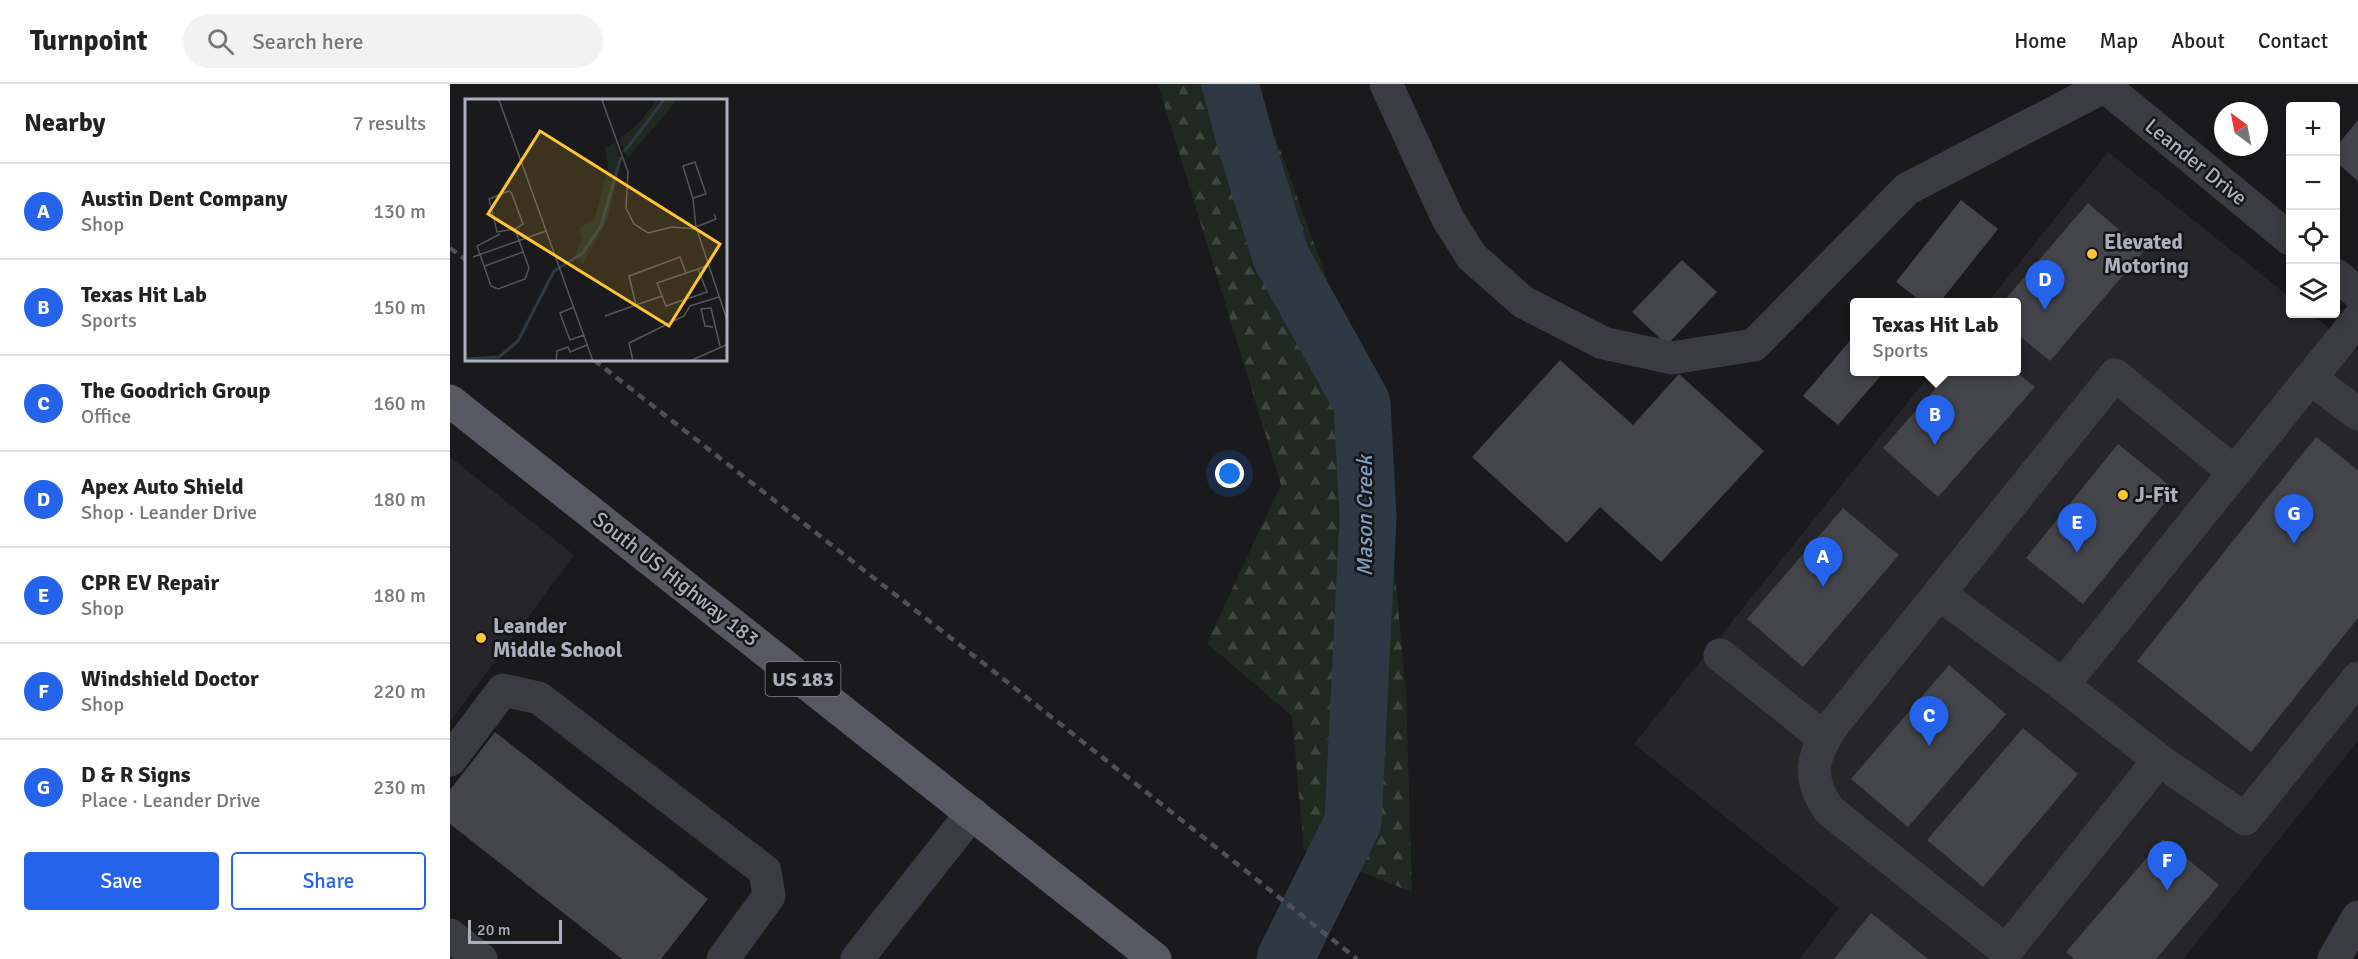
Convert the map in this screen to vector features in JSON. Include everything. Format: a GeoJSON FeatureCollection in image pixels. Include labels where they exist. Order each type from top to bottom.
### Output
{"type":"FeatureCollection","features":[{"type":"Feature","properties":{"kind":"main road","name":"South US Highway 183"},"geometry":{"type":"LineString","coordinates":[[450,400],[1155,959]]}},
{"type":"Feature","properties":{"kind":"street"},"geometry":{"type":"LineString","coordinates":[[1386,84],[1448,219],[1472,257],[1523,302],[1593,338],[1603,343],[1672,358],[1754,345],[1907,189],[2104,85]]}},
{"type":"Feature","properties":{"kind":"street","name":"Leander Drive"},"geometry":{"type":"LineString","coordinates":[[2104,85],[2286,236]]}},
{"type":"Feature","properties":{"kind":"street"},"geometry":{"type":"LineString","coordinates":[[2340,278],[2358,293]]}},
{"type":"Feature","properties":{"kind":"street"},"geometry":{"type":"LineString","coordinates":[[2063,685],[2358,319]]}},
{"type":"Feature","properties":{"kind":"street"},"geometry":{"type":"LineString","coordinates":[[2159,760],[2003,955],[1829,810],[1818,793],[1814,769],[1818,747],[1824,738],[2115,375],[2234,472]]}},
{"type":"Feature","properties":{"kind":"street"},"geometry":{"type":"LineString","coordinates":[[2310,378],[2358,414]]}},
{"type":"Feature","properties":{"kind":"street"},"geometry":{"type":"LineString","coordinates":[[1939,594],[2063,685],[2159,760],[2245,819],[2358,678]]}},
{"type":"Feature","properties":{"kind":"street"},"geometry":{"type":"LineString","coordinates":[[1720,655],[1824,738]]}},
{"type":"Feature","properties":{"kind":"street"},"geometry":{"type":"LineString","coordinates":[[450,760],[503,690],[539,698],[765,871],[769,896],[730,957]]}},
{"type":"Feature","properties":{"kind":"street"},"geometry":{"type":"LineString","coordinates":[[856,959],[972,813]]}},
{"type":"Feature","properties":{"kind":"street"},"geometry":{"type":"LineString","coordinates":[[2334,959],[2358,917]]}},
{"type":"Feature","properties":{"kind":"street"},"geometry":{"type":"LineString","coordinates":[[450,934],[480,959]]}},
{"type":"Feature","properties":{"kind":"shaded area"},"geometry":{"type":"Polygon","coordinates":[[[2108,152],[2286,294],[2286,318],[2316,318],[2358,351],[2358,741],[2183,959],[1799,959],[1839,908],[1634,744],[1929,376],[2021,376],[2021,298],[1991,298],[2108,152]]]}},
{"type":"Feature","properties":{"kind":"shaded area","name":"Leander Middle School"},"geometry":{"type":"Polygon","coordinates":[[[450,457],[574,555],[450,722],[450,457]]]}},
{"type":"Feature","properties":{"kind":"green space"},"geometry":{"type":"Polygon","coordinates":[[[1158,84],[1256,84],[1381,428],[1406,693],[1412,892],[1304,850],[1292,716],[1207,643],[1281,485],[1158,84]]]}},
{"type":"Feature","properties":{"kind":"building"},"geometry":{"type":"Polygon","coordinates":[[[2358,120],[2358,181],[2340,165],[2340,142],[2358,120]]]}},
{"type":"Feature","properties":{"kind":"building"},"geometry":{"type":"Polygon","coordinates":[[[1961,200],[1998,229],[1943,298],[1917,298],[1896,282],[1961,200]]]}},
{"type":"Feature","properties":{"kind":"building"},"geometry":{"type":"Polygon","coordinates":[[[2088,203],[2144,251],[2050,361],[2021,337],[2021,298],[2006,298],[2088,203]]]}},
{"type":"Feature","properties":{"kind":"building"},"geometry":{"type":"Polygon","coordinates":[[[1682,260],[1717,292],[1667,345],[1632,312],[1682,260]]]}},
{"type":"Feature","properties":{"kind":"building"},"geometry":{"type":"Polygon","coordinates":[[[1850,341],[1850,376],[1881,376],[1838,425],[1803,396],[1850,341]]]}},
{"type":"Feature","properties":{"kind":"building"},"geometry":{"type":"Polygon","coordinates":[[[1560,360],[1633,425],[1679,374],[1764,451],[1661,562],[1600,507],[1567,543],[1472,457],[1560,360]]]}},
{"type":"Feature","properties":{"kind":"building"},"geometry":{"type":"Polygon","coordinates":[[[2021,375],[2035,387],[1938,497],[1883,448],[1946,376],[2021,375]]]}},
{"type":"Feature","properties":{"kind":"building"},"geometry":{"type":"Polygon","coordinates":[[[2316,437],[2358,470],[2358,618],[2251,752],[2137,661],[2316,437]]]}},
{"type":"Feature","properties":{"kind":"building"},"geometry":{"type":"Polygon","coordinates":[[[2118,444],[2175,490],[2083,604],[2026,558],[2118,444]]]}},
{"type":"Feature","properties":{"kind":"building"},"geometry":{"type":"Polygon","coordinates":[[[1843,508],[1899,555],[1803,667],[1747,619],[1843,508]]]}},
{"type":"Feature","properties":{"kind":"building"},"geometry":{"type":"Polygon","coordinates":[[[1949,665],[2006,714],[1908,827],[1851,779],[1949,665]]]}},
{"type":"Feature","properties":{"kind":"building"},"geometry":{"type":"Polygon","coordinates":[[[2023,728],[2078,774],[1983,887],[1927,840],[2023,728]]]}},
{"type":"Feature","properties":{"kind":"building"},"geometry":{"type":"Polygon","coordinates":[[[495,732],[708,899],[661,959],[622,959],[450,824],[450,790],[495,732]]]}},
{"type":"Feature","properties":{"kind":"building"},"geometry":{"type":"Polygon","coordinates":[[[2163,839],[2219,885],[2156,959],[2074,959],[2066,952],[2163,839]]]}},
{"type":"Feature","properties":{"kind":"building"},"geometry":{"type":"Polygon","coordinates":[[[1871,913],[1928,959],[1834,959],[1871,913]]]}},
{"type":"Feature","properties":{"kind":"waterway","name":"Mason Creek"},"geometry":{"type":"LineString","coordinates":[[1230,84],[1281,257],[1362,403],[1368,517],[1353,822],[1285,959]]}},
{"type":"Feature","properties":{"kind":"railway"},"geometry":{"type":"LineString","coordinates":[[450,248],[465,259]]}},
{"type":"Feature","properties":{"kind":"railway"},"geometry":{"type":"LineString","coordinates":[[597,362],[992,670],[1357,959]]}},
{"type":"Feature","properties":{"kind":"place","name":"Elevated Motoring"},"geometry":{"type":"Point","coordinates":[2092,254]}},
{"type":"Feature","properties":{"kind":"place","name":"Apex Auto Shield"},"geometry":{"type":"Point","coordinates":[2045,310]}},
{"type":"Feature","properties":{"kind":"place","name":"Texas Hit Lab"},"geometry":{"type":"Point","coordinates":[1935,445]}},
{"type":"Feature","properties":{"kind":"place","name":"J-Fit"},"geometry":{"type":"Point","coordinates":[2123,495]}},
{"type":"Feature","properties":{"kind":"place","name":"D & R Signs"},"geometry":{"type":"Point","coordinates":[2294,544]}},
{"type":"Feature","properties":{"kind":"place","name":"CPR EV Repair"},"geometry":{"type":"Point","coordinates":[2077,553]}},
{"type":"Feature","properties":{"kind":"place","name":"Austin Dent Company"},"geometry":{"type":"Point","coordinates":[1823,587]}},
{"type":"Feature","properties":{"kind":"place","name":"Leander Middle School"},"geometry":{"type":"Point","coordinates":[481,638]}},
{"type":"Feature","properties":{"kind":"place","name":"The Goodrich Group"},"geometry":{"type":"Point","coordinates":[1929,746]}},
{"type":"Feature","properties":{"kind":"place","name":"Windshield Doctor"},"geometry":{"type":"Point","coordinates":[2167,891]}}]}
